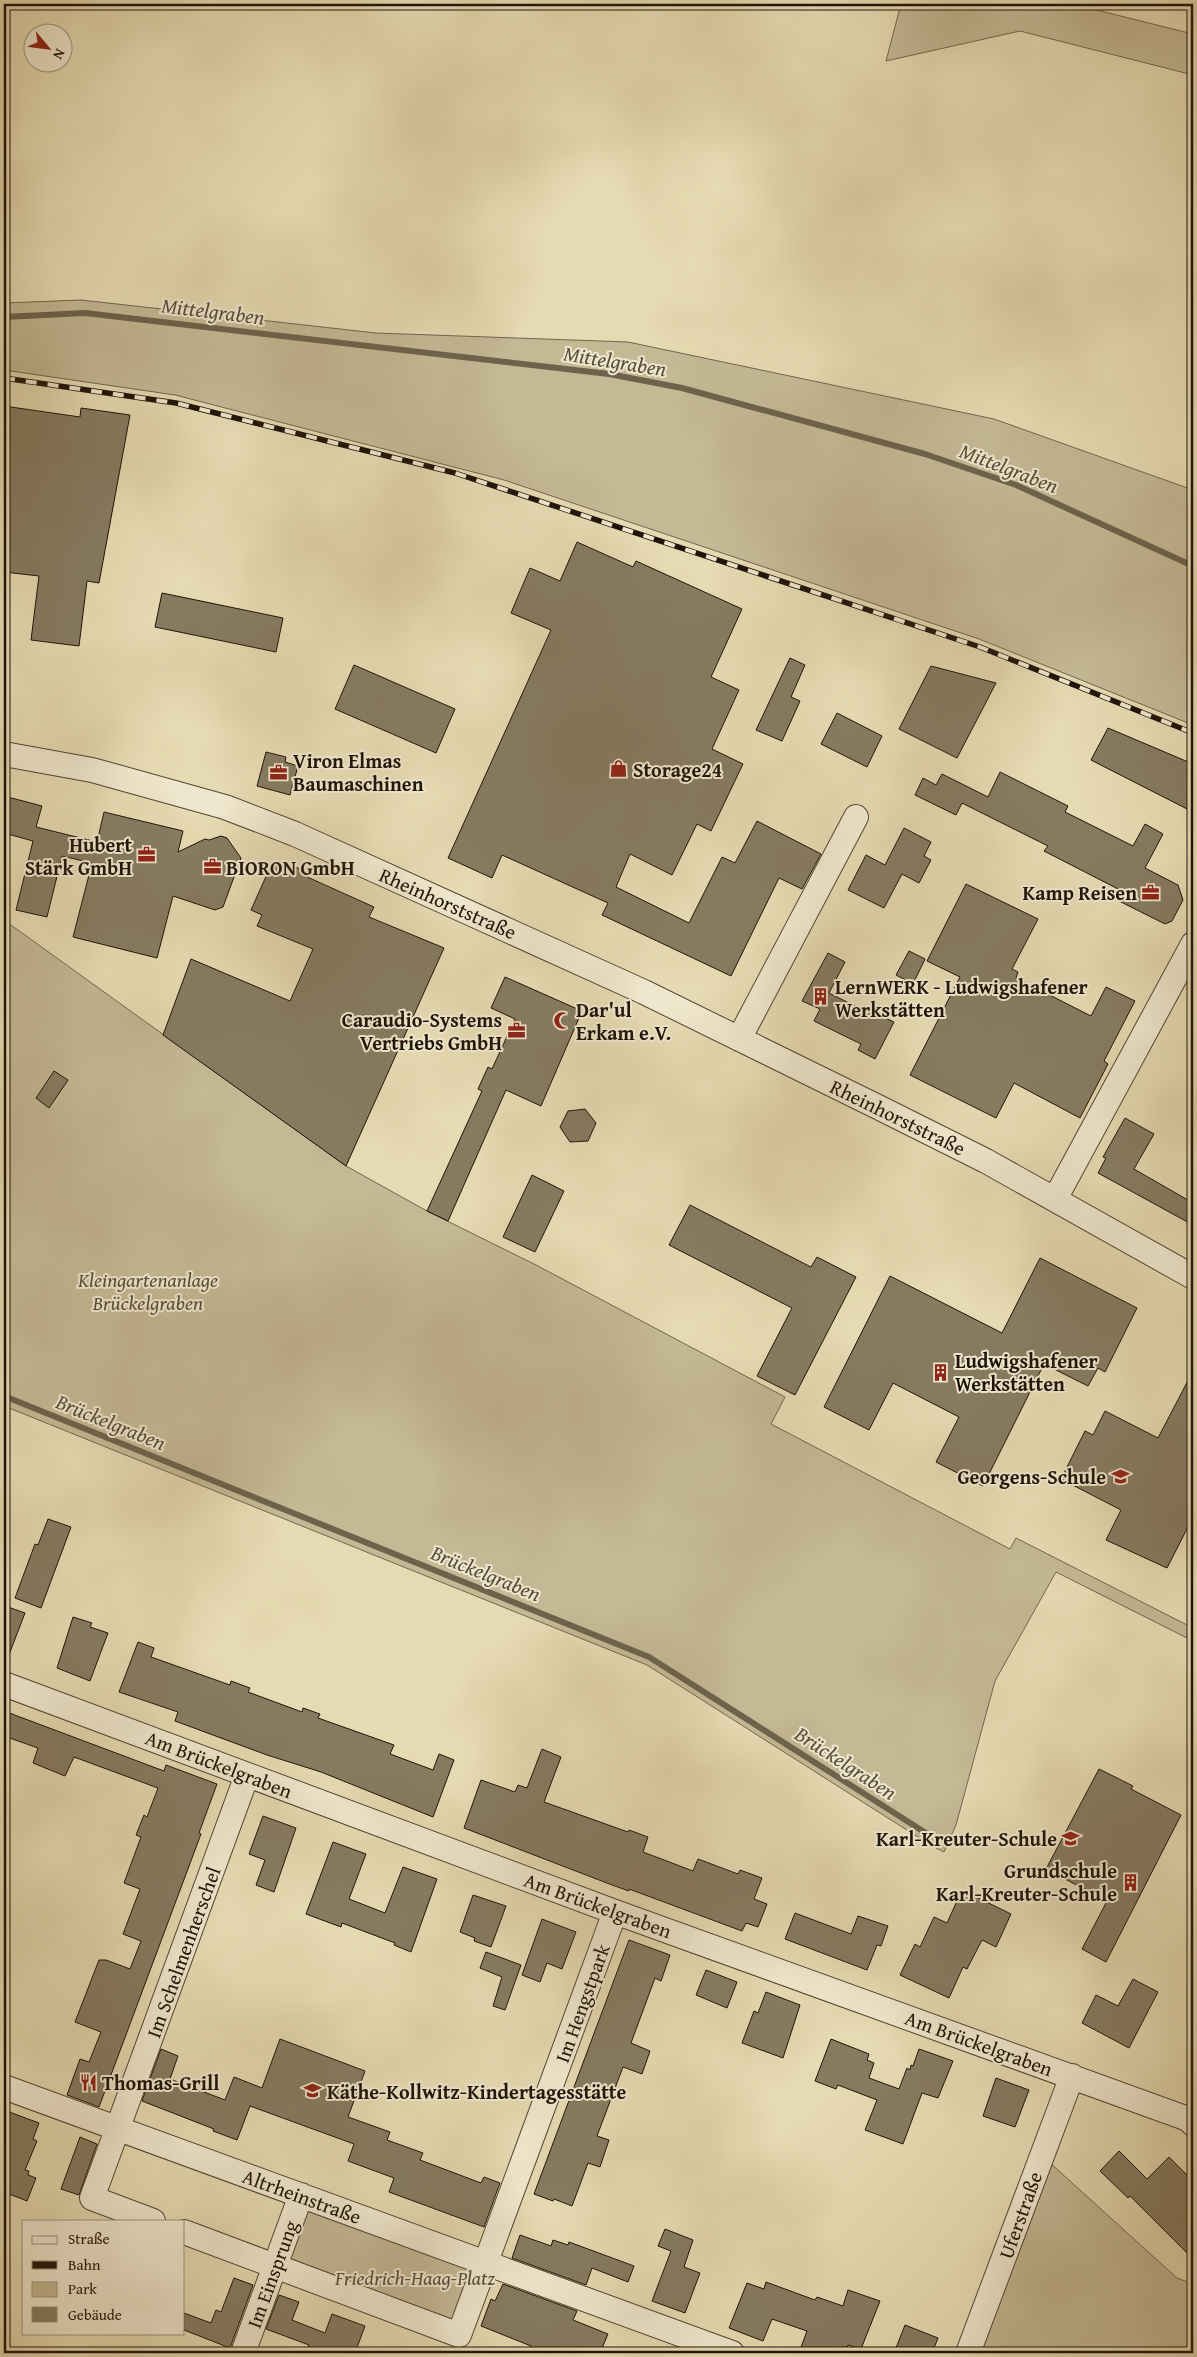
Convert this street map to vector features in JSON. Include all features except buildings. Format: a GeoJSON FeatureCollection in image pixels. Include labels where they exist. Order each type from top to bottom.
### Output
{"type":"FeatureCollection","features":[{"type":"Feature","properties":{"kind":"street","name":"Rheinhorststraße"},"geometry":{"type":"LineString","coordinates":[[4,754],[92,770],[225,807],[295,834],[644,992],[976,1156],[1193,1278]]}},
{"type":"Feature","properties":{"kind":"street"},"geometry":{"type":"LineString","coordinates":[[739,1039],[856,817]]}},
{"type":"Feature","properties":{"kind":"street"},"geometry":{"type":"LineString","coordinates":[[1055,1199],[1193,944]]}},
{"type":"Feature","properties":{"kind":"street","name":"Am Brückelgraben"},"geometry":{"type":"LineString","coordinates":[[4,1684],[615,1912],[1072,2076],[1188,2119],[1193,2124]]}},
{"type":"Feature","properties":{"kind":"street","name":"Im Schelmenherschel"},"geometry":{"type":"LineString","coordinates":[[118,2129],[247,1775]]}},
{"type":"Feature","properties":{"kind":"street","name":"Im Hengstpark"},"geometry":{"type":"LineString","coordinates":[[486,2263],[615,1912]]}},
{"type":"Feature","properties":{"kind":"street","name":"Uferstraße"},"geometry":{"type":"LineString","coordinates":[[968,2353],[1072,2076]]}},
{"type":"Feature","properties":{"kind":"street","name":"Altrheinstraße"},"geometry":{"type":"LineString","coordinates":[[4,2087],[732,2353]]}},
{"type":"Feature","properties":{"kind":"street"},"geometry":{"type":"LineString","coordinates":[[118,2129],[92,2198],[150,2220]]}},
{"type":"Feature","properties":{"kind":"street","name":"Im Einsprung"},"geometry":{"type":"LineString","coordinates":[[243,2353],[301,2195]]}},
{"type":"Feature","properties":{"kind":"street"},"geometry":{"type":"LineString","coordinates":[[185,2232],[459,2335],[486,2263]]}},
{"type":"Feature","properties":{"kind":"green space"},"geometry":{"type":"Polygon","coordinates":[[[901,4],[946,4],[946,6],[970,4],[1072,4],[1193,34],[1193,75],[1020,31],[886,61],[901,4]]]}},
{"type":"Feature","properties":{"kind":"green space"},"geometry":{"type":"Polygon","coordinates":[[[81,300],[376,333],[628,342],[994,419],[1193,490],[1193,725],[979,639],[504,480],[175,395],[4,370],[4,303],[81,300]]]}},
{"type":"Feature","properties":{"kind":"green space","name":"Kleingartenanlage Brückelgraben"},"geometry":{"type":"Polygon","coordinates":[[[4,920],[346,1166],[427,1211],[536,1265],[785,1397],[771,1424],[1010,1549],[1016,1538],[1193,1628],[1193,1641],[1056,1572],[995,1681],[956,1825],[944,1852],[647,1665],[4,1406],[4,920]]]}},
{"type":"Feature","properties":{"kind":"green space"},"geometry":{"type":"Polygon","coordinates":[[[1049,2162],[1177,2278],[1193,2284],[1193,2353],[980,2353],[1049,2162]]]}},
{"type":"Feature","properties":{"kind":"green space","name":"Friedrich-Haag-Platz"},"geometry":{"type":"Polygon","coordinates":[[[301,2195],[486,2263],[459,2335],[275,2266],[301,2195]]]}},
{"type":"Feature","properties":{"kind":"waterway","name":"Mittelgraben"},"geometry":{"type":"LineString","coordinates":[[4,317],[85,313],[609,374],[682,388],[925,454],[1016,485],[1193,566]]}},
{"type":"Feature","properties":{"kind":"waterway","name":"Brückelgraben"},"geometry":{"type":"LineString","coordinates":[[4,1396],[649,1657],[929,1835]]}},
{"type":"Feature","properties":{"kind":"railway"},"geometry":{"type":"LineString","coordinates":[[4,378],[176,403],[455,473],[980,647],[1193,733]]}},
{"type":"Feature","properties":{"kind":"place","name":"Storage24"},"geometry":{"type":"Point","coordinates":[619,769]}},
{"type":"Feature","properties":{"kind":"place","name":"Viron Elmas Baumaschinen"},"geometry":{"type":"Point","coordinates":[279,772]}},
{"type":"Feature","properties":{"kind":"place","name":"Hubert Stärk GmbH"},"geometry":{"type":"Point","coordinates":[146,855]}},
{"type":"Feature","properties":{"kind":"place","name":"BIORON GmbH"},"geometry":{"type":"Point","coordinates":[212,867]}},
{"type":"Feature","properties":{"kind":"place","name":"Kamp Reisen"},"geometry":{"type":"Point","coordinates":[1151,892]}},
{"type":"Feature","properties":{"kind":"place","name":"LernWERK - Ludwigshafener Werkstätten"},"geometry":{"type":"Point","coordinates":[821,997]}},
{"type":"Feature","properties":{"kind":"place","name":"Dar'ul Erkam e.V."},"geometry":{"type":"Point","coordinates":[562,1021]}},
{"type":"Feature","properties":{"kind":"place","name":"Caraudio-Systems Vertriebs GmbH"},"geometry":{"type":"Point","coordinates":[516,1031]}},
{"type":"Feature","properties":{"kind":"place","name":"Ludwigshafener Werkstätten"},"geometry":{"type":"Point","coordinates":[941,1372]}},
{"type":"Feature","properties":{"kind":"place","name":"Georgens-Schule"},"geometry":{"type":"Point","coordinates":[1120,1476]}},
{"type":"Feature","properties":{"kind":"place","name":"Karl-Kreuter-Schule"},"geometry":{"type":"Point","coordinates":[1071,1838]}},
{"type":"Feature","properties":{"kind":"place","name":"Grundschule Karl-Kreuter-Schule"},"geometry":{"type":"Point","coordinates":[1131,1882]}},
{"type":"Feature","properties":{"kind":"place","name":"Thomas-Grill"},"geometry":{"type":"Point","coordinates":[88,2082]}},
{"type":"Feature","properties":{"kind":"place","name":"Käthe-Kollwitz-Kindertagesstätte"},"geometry":{"type":"Point","coordinates":[313,2091]}}]}
